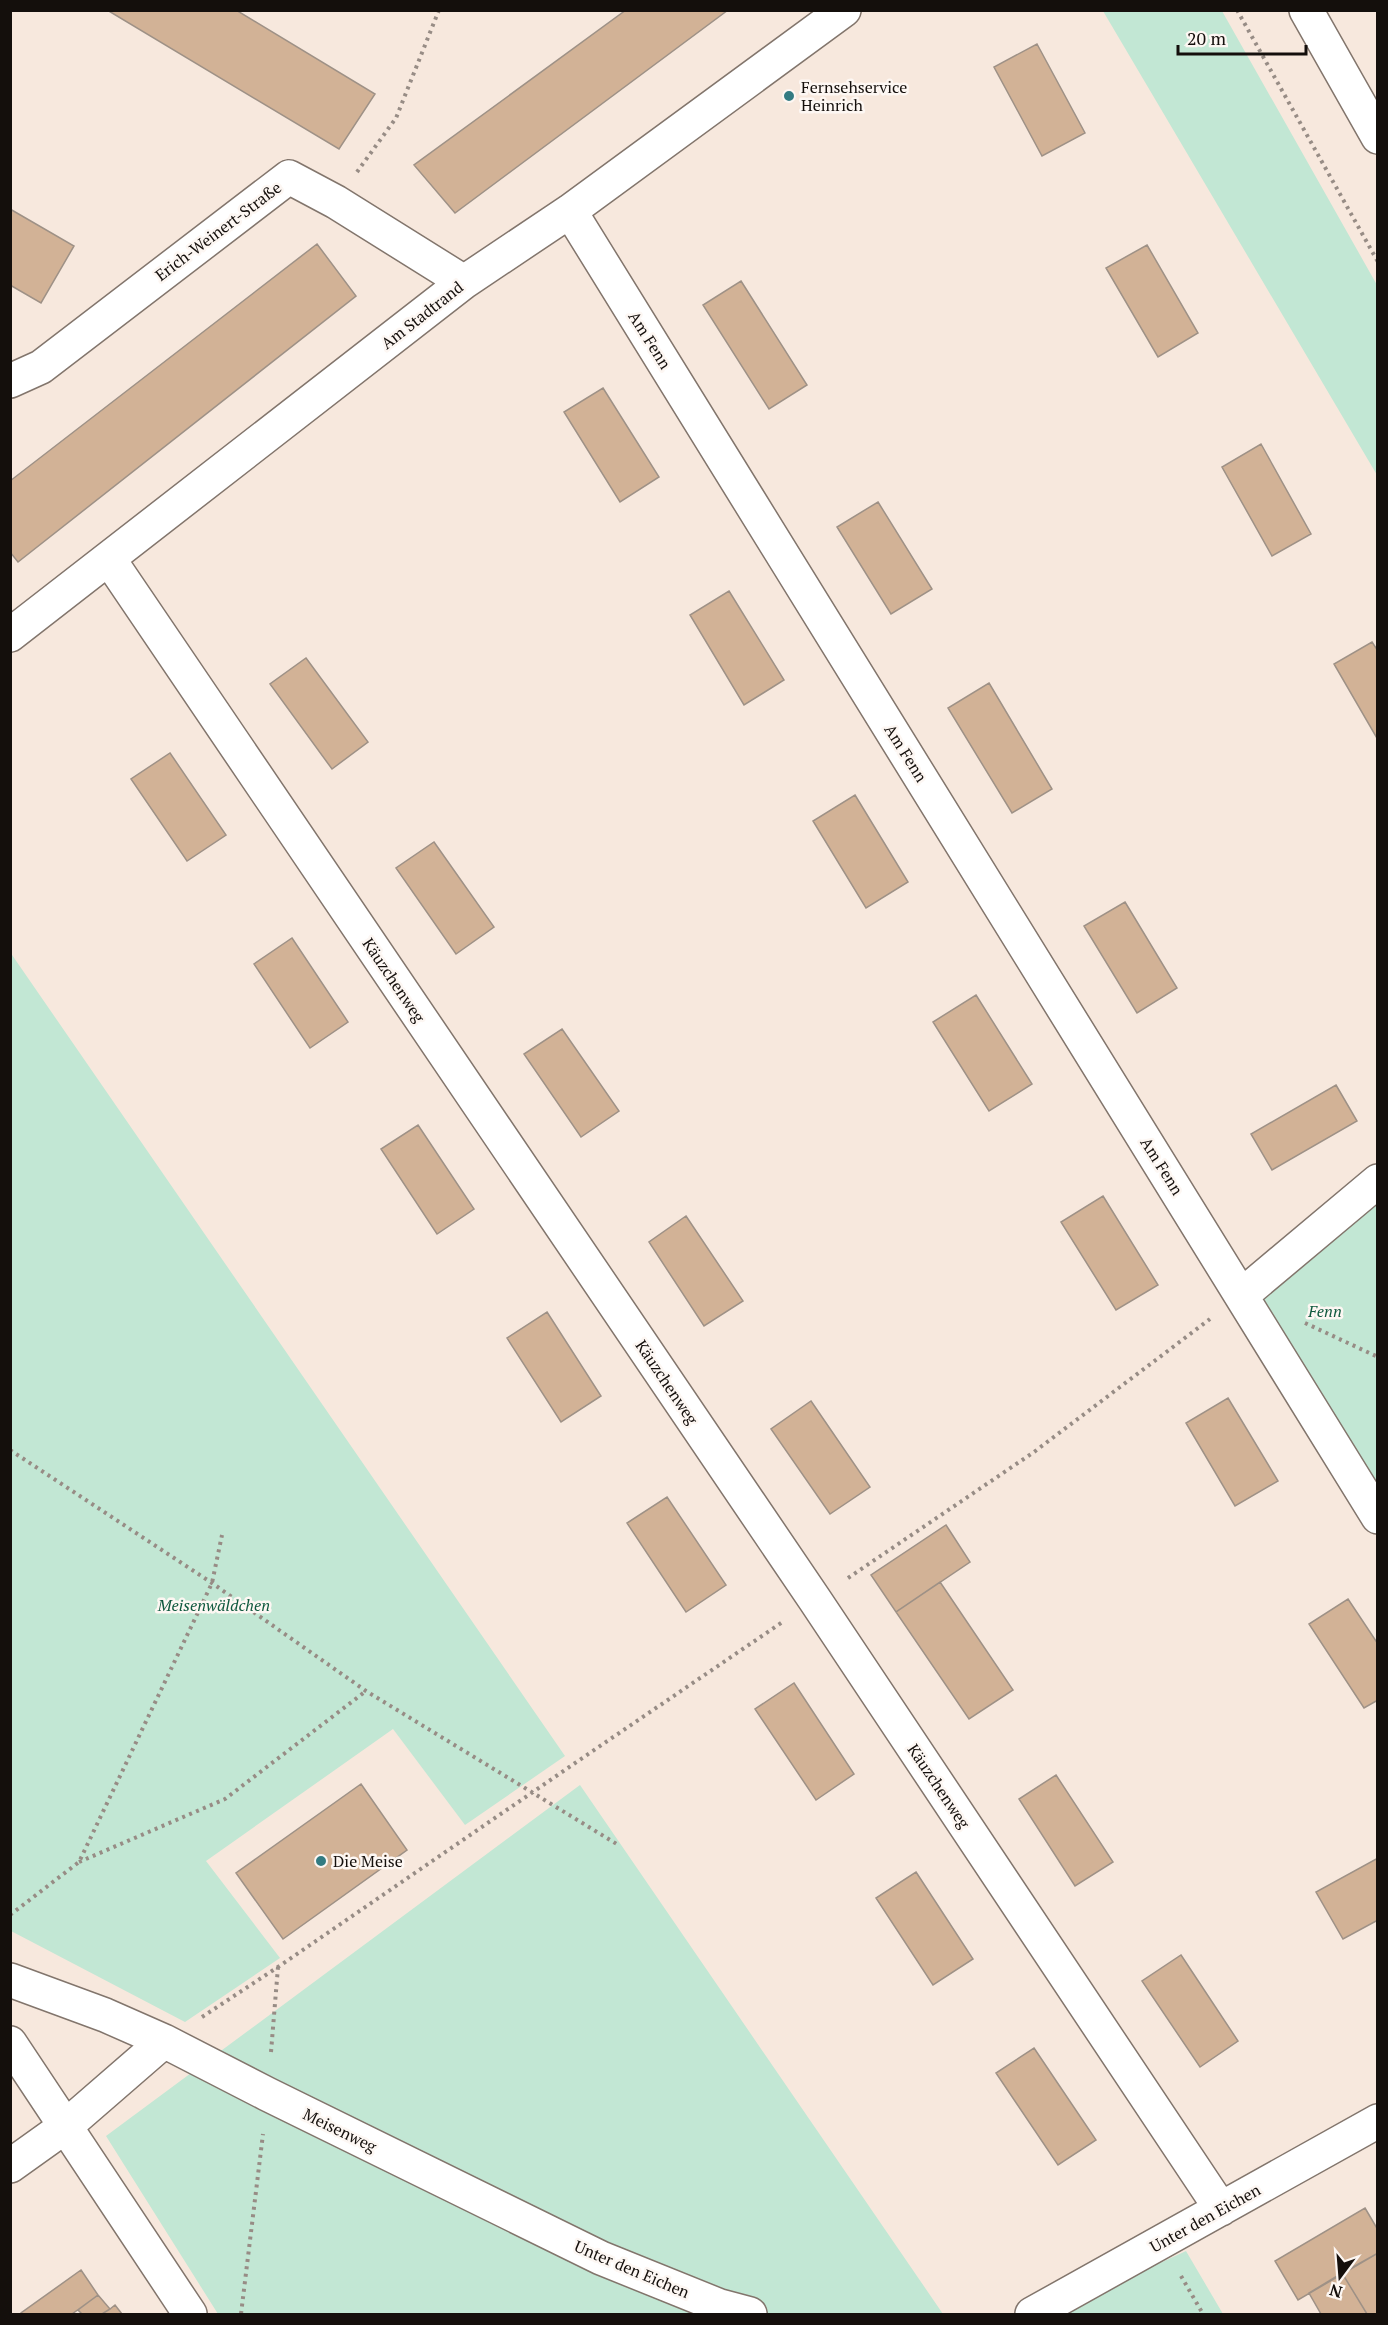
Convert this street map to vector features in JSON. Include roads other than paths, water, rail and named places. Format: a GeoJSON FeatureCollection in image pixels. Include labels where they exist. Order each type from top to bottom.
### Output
{"type":"FeatureCollection","features":[{"type":"Feature","properties":{"kind":"street","name":"Am Stadtrand"},"geometry":{"type":"LineString","coordinates":[[10,635],[464,282],[570,211],[844,10]]}},
{"type":"Feature","properties":{"kind":"street"},"geometry":{"type":"LineString","coordinates":[[1306,10],[1377,137]]}},
{"type":"Feature","properties":{"kind":"street","name":"Erich-Weinert-Straße"},"geometry":{"type":"LineString","coordinates":[[10,381],[41,367],[289,177],[336,202],[464,282]]}},
{"type":"Feature","properties":{"kind":"street","name":"Am Fenn"},"geometry":{"type":"LineString","coordinates":[[570,211],[1242,1295],[1377,1517]]}},
{"type":"Feature","properties":{"kind":"street","name":"Käuzchenweg"},"geometry":{"type":"LineString","coordinates":[[109,559],[815,1600],[1221,2209]]}},
{"type":"Feature","properties":{"kind":"street"},"geometry":{"type":"LineString","coordinates":[[1242,1295],[1377,1181]]}},
{"type":"Feature","properties":{"kind":"street","name":"Meisenweg"},"geometry":{"type":"LineString","coordinates":[[10,1980],[105,2015],[164,2041],[516,2217]]}},
{"type":"Feature","properties":{"kind":"street"},"geometry":{"type":"LineString","coordinates":[[10,2166],[66,2126],[164,2041]]}},
{"type":"Feature","properties":{"kind":"street"},"geometry":{"type":"LineString","coordinates":[[10,2043],[190,2314]]}},
{"type":"Feature","properties":{"kind":"street","name":"Unter den Eichen"},"geometry":{"type":"LineString","coordinates":[[1032,2314],[1377,2121]]}},
{"type":"Feature","properties":{"kind":"street","name":"Unter den Eichen"},"geometry":{"type":"LineString","coordinates":[[516,2217],[601,2258],[720,2306],[750,2314]]}},
{"type":"Feature","properties":{"kind":"place","name":"Fernsehservice Heinrich"},"geometry":{"type":"Point","coordinates":[789,96]}},
{"type":"Feature","properties":{"kind":"place","name":"Die Meise"},"geometry":{"type":"Point","coordinates":[321,1861]}},
{"type":"Feature","properties":{"kind":"park label","name":"Fenn"},"geometry":{"type":"Point","coordinates":[1325,1311]}},
{"type":"Feature","properties":{"kind":"park label","name":"Meisenwäldchen"},"geometry":{"type":"Point","coordinates":[214,1605]}}]}
